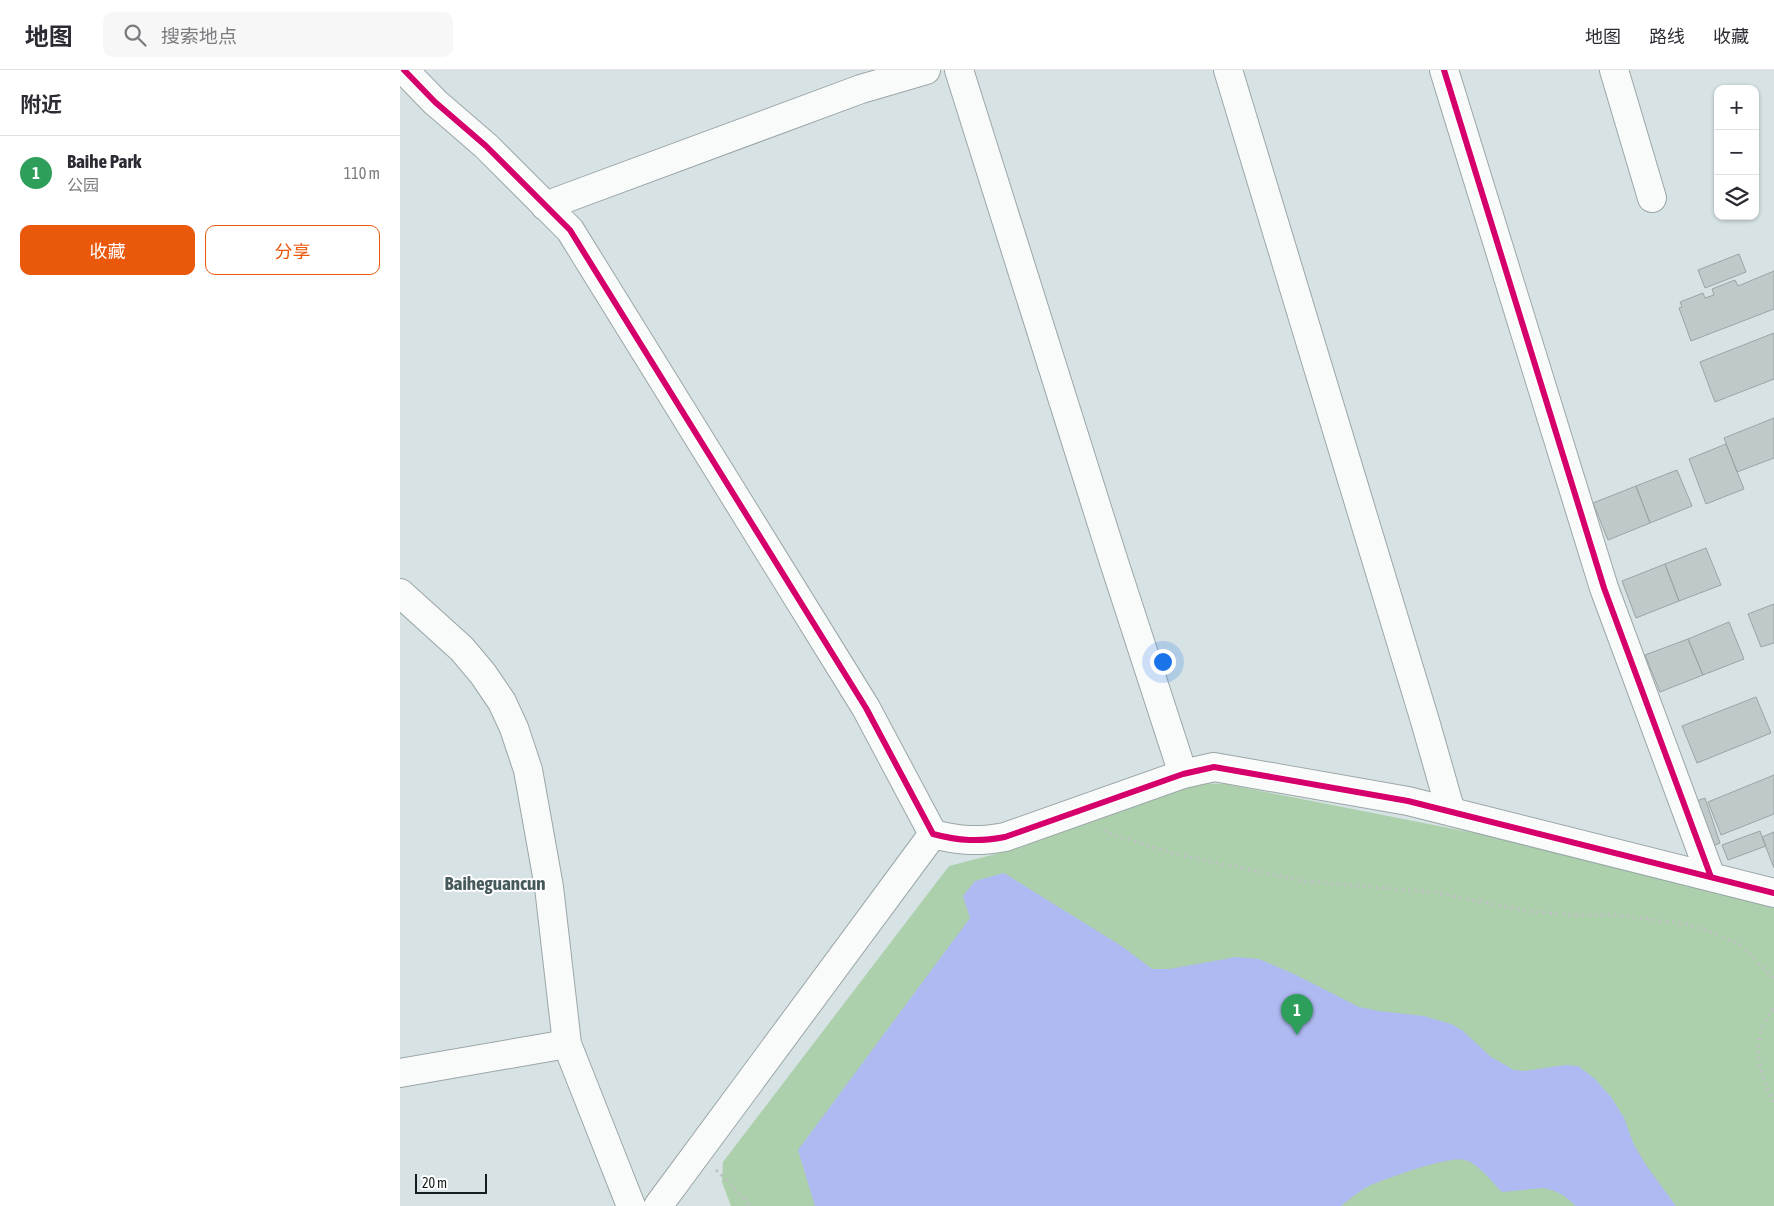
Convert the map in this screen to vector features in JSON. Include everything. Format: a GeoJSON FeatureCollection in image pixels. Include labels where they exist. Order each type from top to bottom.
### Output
{"type":"FeatureCollection","features":[{"type":"Feature","properties":{"kind":"street"},"geometry":{"type":"LineString","coordinates":[[404,70],[435,102],[486,146],[570,230],[866,708],[934,834],[953,839],[983,841],[1005,837],[1183,774],[1214,767],[1408,801],[1774,893]]}},
{"type":"Feature","properties":{"kind":"street"},"geometry":{"type":"LineString","coordinates":[[545,206],[861,89],[926,70]]}},
{"type":"Feature","properties":{"kind":"street"},"geometry":{"type":"LineString","coordinates":[[958,70],[1183,774]]}},
{"type":"Feature","properties":{"kind":"street"},"geometry":{"type":"LineString","coordinates":[[1228,70],[1451,812]]}},
{"type":"Feature","properties":{"kind":"street"},"geometry":{"type":"LineString","coordinates":[[1444,70],[1604,588],[1711,877]]}},
{"type":"Feature","properties":{"kind":"street"},"geometry":{"type":"LineString","coordinates":[[1614,70],[1652,198]]}},
{"type":"Feature","properties":{"kind":"street"},"geometry":{"type":"LineString","coordinates":[[400,593],[462,649],[483,674],[502,702],[514,728],[528,770],[550,887],[567,1044],[631,1206]]}},
{"type":"Feature","properties":{"kind":"street"},"geometry":{"type":"LineString","coordinates":[[658,1206],[934,834]]}},
{"type":"Feature","properties":{"kind":"street"},"geometry":{"type":"LineString","coordinates":[[400,1073],[567,1044]]}},
{"type":"Feature","properties":{"kind":"path"},"geometry":{"type":"LineString","coordinates":[[1068,815],[1098,830],[1175,854],[1303,881],[1431,892],[1534,912],[1574,915],[1615,915],[1688,924],[1741,945],[1774,979]]}},
{"type":"Feature","properties":{"kind":"path"},"geometry":{"type":"LineString","coordinates":[[1774,1009],[1767,1016],[1759,1036],[1758,1052],[1764,1083],[1774,1102]]}},
{"type":"Feature","properties":{"kind":"path"},"geometry":{"type":"LineString","coordinates":[[696,1154],[728,1181],[750,1206]]}},
{"type":"Feature","properties":{"kind":"green space"},"geometry":{"type":"Polygon","coordinates":[[[1199,783],[1225,784],[1510,840],[1774,908],[1774,1206],[731,1206],[722,1182],[723,1162],[949,866],[1019,848],[1165,790],[1199,783]]]}},
{"type":"Feature","properties":{"kind":"water"},"geometry":{"type":"Polygon","coordinates":[[[1004,873],[1123,947],[1152,969],[1169,969],[1236,957],[1259,959],[1294,974],[1359,1007],[1424,1016],[1451,1024],[1462,1030],[1491,1057],[1514,1070],[1525,1071],[1565,1065],[1578,1066],[1594,1078],[1611,1097],[1624,1118],[1634,1145],[1676,1206],[1576,1206],[1563,1195],[1543,1188],[1502,1192],[1475,1165],[1465,1160],[1457,1159],[1417,1168],[1369,1186],[1341,1206],[815,1206],[798,1150],[970,918],[963,896],[975,881],[1004,873]]]}},
{"type":"Feature","properties":{"kind":"building"},"geometry":{"type":"Polygon","coordinates":[[[1739,254],[1746,272],[1705,288],[1698,270],[1739,254]]]}},
{"type":"Feature","properties":{"kind":"building"},"geometry":{"type":"Polygon","coordinates":[[[1774,271],[1774,309],[1691,341],[1679,308],[1682,307],[1680,302],[1703,293],[1705,298],[1714,295],[1712,289],[1735,280],[1738,286],[1774,271]]]}},
{"type":"Feature","properties":{"kind":"building"},"geometry":{"type":"Polygon","coordinates":[[[1774,333],[1774,379],[1715,402],[1700,362],[1774,333]]]}},
{"type":"Feature","properties":{"kind":"building"},"geometry":{"type":"Polygon","coordinates":[[[1774,418],[1774,458],[1737,472],[1724,438],[1774,418]]]}},
{"type":"Feature","properties":{"kind":"building"},"geometry":{"type":"Polygon","coordinates":[[[1726,444],[1744,489],[1706,504],[1689,459],[1726,444]]]}},
{"type":"Feature","properties":{"kind":"building"},"geometry":{"type":"Polygon","coordinates":[[[1677,470],[1692,506],[1650,523],[1636,486],[1677,470]]]}},
{"type":"Feature","properties":{"kind":"building"},"geometry":{"type":"Polygon","coordinates":[[[1636,486],[1650,523],[1608,540],[1593,503],[1636,486]]]}},
{"type":"Feature","properties":{"kind":"building"},"geometry":{"type":"Polygon","coordinates":[[[1706,548],[1721,585],[1679,601],[1665,564],[1706,548]]]}},
{"type":"Feature","properties":{"kind":"building"},"geometry":{"type":"Polygon","coordinates":[[[1665,564],[1679,601],[1636,618],[1622,581],[1665,564]]]}},
{"type":"Feature","properties":{"kind":"building"},"geometry":{"type":"Polygon","coordinates":[[[1774,604],[1774,643],[1761,647],[1748,614],[1774,604]]]}},
{"type":"Feature","properties":{"kind":"building"},"geometry":{"type":"Polygon","coordinates":[[[1729,622],[1744,659],[1703,675],[1688,639],[1729,622]]]}},
{"type":"Feature","properties":{"kind":"building"},"geometry":{"type":"Polygon","coordinates":[[[1688,639],[1703,675],[1660,692],[1645,655],[1688,639]]]}},
{"type":"Feature","properties":{"kind":"building"},"geometry":{"type":"Polygon","coordinates":[[[1756,697],[1771,733],[1697,763],[1682,726],[1756,697]]]}},
{"type":"Feature","properties":{"kind":"building"},"geometry":{"type":"Polygon","coordinates":[[[1774,775],[1774,814],[1721,835],[1708,802],[1774,775]]]}},
{"type":"Feature","properties":{"kind":"building"},"geometry":{"type":"Polygon","coordinates":[[[1705,798],[1720,843],[1707,848],[1691,803],[1705,798]]]}},
{"type":"Feature","properties":{"kind":"building"},"geometry":{"type":"Polygon","coordinates":[[[1760,831],[1766,846],[1728,860],[1722,845],[1760,831]]]}},
{"type":"Feature","properties":{"kind":"building"},"geometry":{"type":"Polygon","coordinates":[[[1774,832],[1774,868],[1762,837],[1774,832]]]}},
{"type":"Feature","properties":{"kind":"cycle path"},"geometry":{"type":"LineString","coordinates":[[404,70],[435,102],[486,146],[570,230],[866,708],[933,834],[969,840],[1005,837],[1183,774],[1214,767],[1408,801],[1774,893]]}},
{"type":"Feature","properties":{"kind":"cycle path"},"geometry":{"type":"LineString","coordinates":[[1444,70],[1604,588],[1711,877]]}},
{"type":"Feature","properties":{"kind":"place","name":"Baihe Park"},"geometry":{"type":"Point","coordinates":[1297,1035]}},
{"type":"Feature","properties":{"kind":"district","name":"Baiheguancun"},"geometry":{"type":"Point","coordinates":[495,883]}}]}
